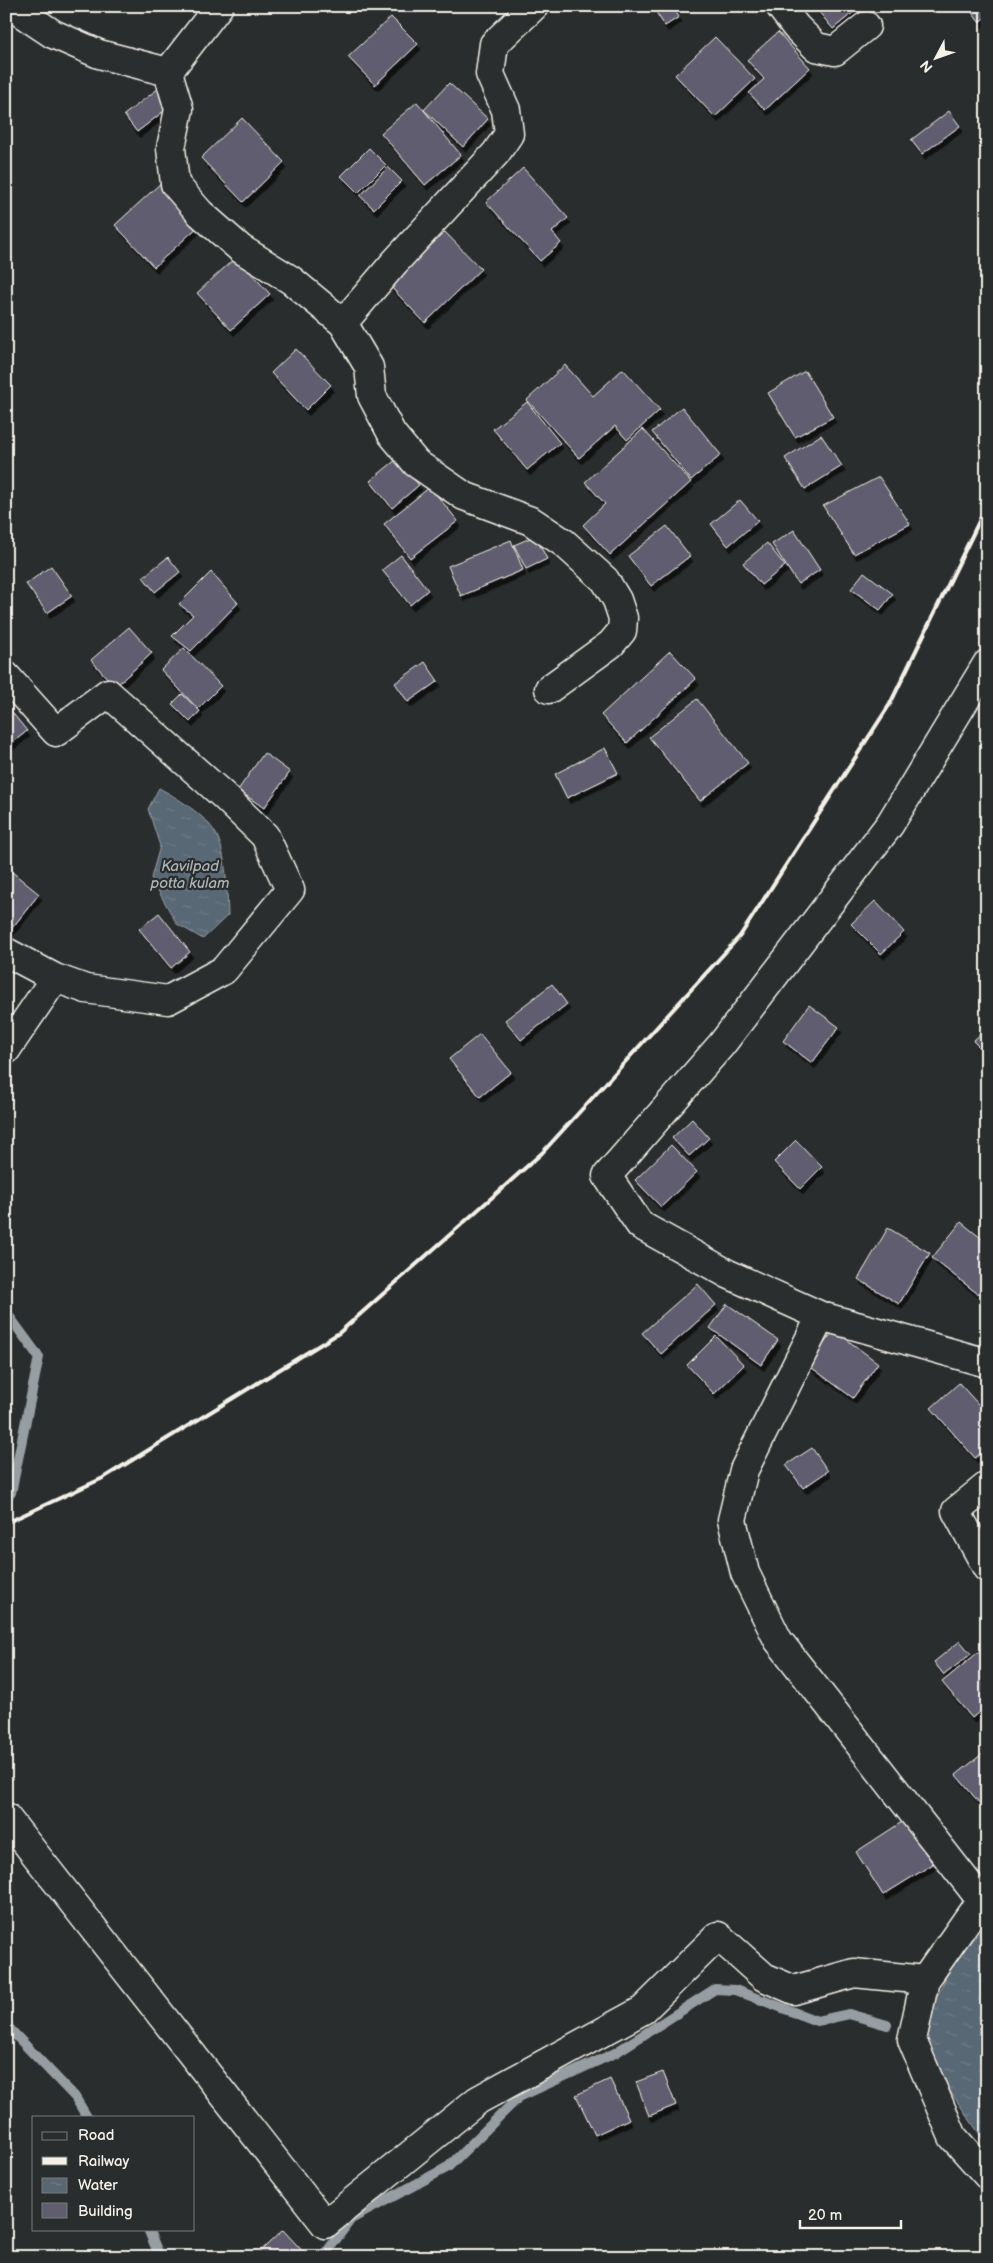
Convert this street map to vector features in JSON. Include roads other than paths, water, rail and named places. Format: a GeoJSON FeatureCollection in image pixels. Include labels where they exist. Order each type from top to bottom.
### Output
{"type":"FeatureCollection","features":[{"type":"Feature","properties":{"kind":"street"},"geometry":{"type":"LineString","coordinates":[[11,6],[53,34],[99,54],[168,72]]}},
{"type":"Feature","properties":{"kind":"street"},"geometry":{"type":"LineString","coordinates":[[168,72],[219,6]]}},
{"type":"Feature","properties":{"kind":"street"},"geometry":{"type":"LineString","coordinates":[[343,323],[394,263],[496,153],[509,134],[506,110],[490,74],[494,44],[534,6]]}},
{"type":"Feature","properties":{"kind":"street"},"geometry":{"type":"LineString","coordinates":[[780,6],[796,27],[816,47],[835,51],[866,26]]}},
{"type":"Feature","properties":{"kind":"street"},"geometry":{"type":"LineString","coordinates":[[168,72],[179,109],[171,148],[174,184],[200,213],[241,249],[291,280],[343,323],[369,367],[372,396],[392,434],[416,463],[464,496],[531,521],[558,539],[605,580],[617,600],[622,618],[622,631],[612,644],[549,689]]}},
{"type":"Feature","properties":{"kind":"street"},"geometry":{"type":"LineString","coordinates":[[987,664],[890,824],[722,1044],[607,1176],[640,1225],[728,1274],[821,1316],[987,1363]]}},
{"type":"Feature","properties":{"kind":"street"},"geometry":{"type":"LineString","coordinates":[[6,676],[56,732],[108,693],[224,796],[265,836],[290,890],[224,970],[168,1000],[86,989],[55,978],[6,952]]}},
{"type":"Feature","properties":{"kind":"street"},"geometry":{"type":"LineString","coordinates":[[6,1050],[55,978]]}},
{"type":"Feature","properties":{"kind":"street"},"geometry":{"type":"LineString","coordinates":[[821,1316],[744,1470],[732,1520],[745,1573],[778,1640],[984,1897],[925,1980],[912,2040],[953,2138],[987,2175]]}},
{"type":"Feature","properties":{"kind":"street"},"geometry":{"type":"LineString","coordinates":[[987,1486],[956,1511],[987,1568]]}},
{"type":"Feature","properties":{"kind":"street"},"geometry":{"type":"LineString","coordinates":[[6,1817],[325,2224],[478,2100],[643,2010],[718,1936],[764,1977],[794,1990],[854,1974],[925,1980]]}},
{"type":"Feature","properties":{"kind":"water","name":"Kavilpad potta kulam"},"geometry":{"type":"Polygon","coordinates":[[[159,788],[206,820],[220,842],[226,873],[228,915],[203,939],[177,924],[151,878],[160,846],[148,809],[159,788]]]}},
{"type":"Feature","properties":{"kind":"water"},"geometry":{"type":"Polygon","coordinates":[[[987,1924],[987,2145],[950,2091],[926,2037],[934,2003],[954,1960],[987,1924]]]}},
{"type":"Feature","properties":{"kind":"waterway"},"geometry":{"type":"LineString","coordinates":[[6,1312],[39,1357],[11,1493],[6,1495]]}},
{"type":"Feature","properties":{"kind":"waterway"},"geometry":{"type":"LineString","coordinates":[[323,2257],[351,2219],[448,2167],[519,2097],[615,2053],[715,1989],[735,1990],[817,2021],[849,2014],[887,2025]]}},
{"type":"Feature","properties":{"kind":"waterway"},"geometry":{"type":"LineString","coordinates":[[6,2025],[75,2097],[86,2116]]}},
{"type":"Feature","properties":{"kind":"waterway"},"geometry":{"type":"LineString","coordinates":[[148,2230],[160,2257]]}},
{"type":"Feature","properties":{"kind":"railway"},"geometry":{"type":"LineString","coordinates":[[6,1523],[103,1478],[339,1333],[542,1153],[740,936],[890,704],[987,505]]}}]}
